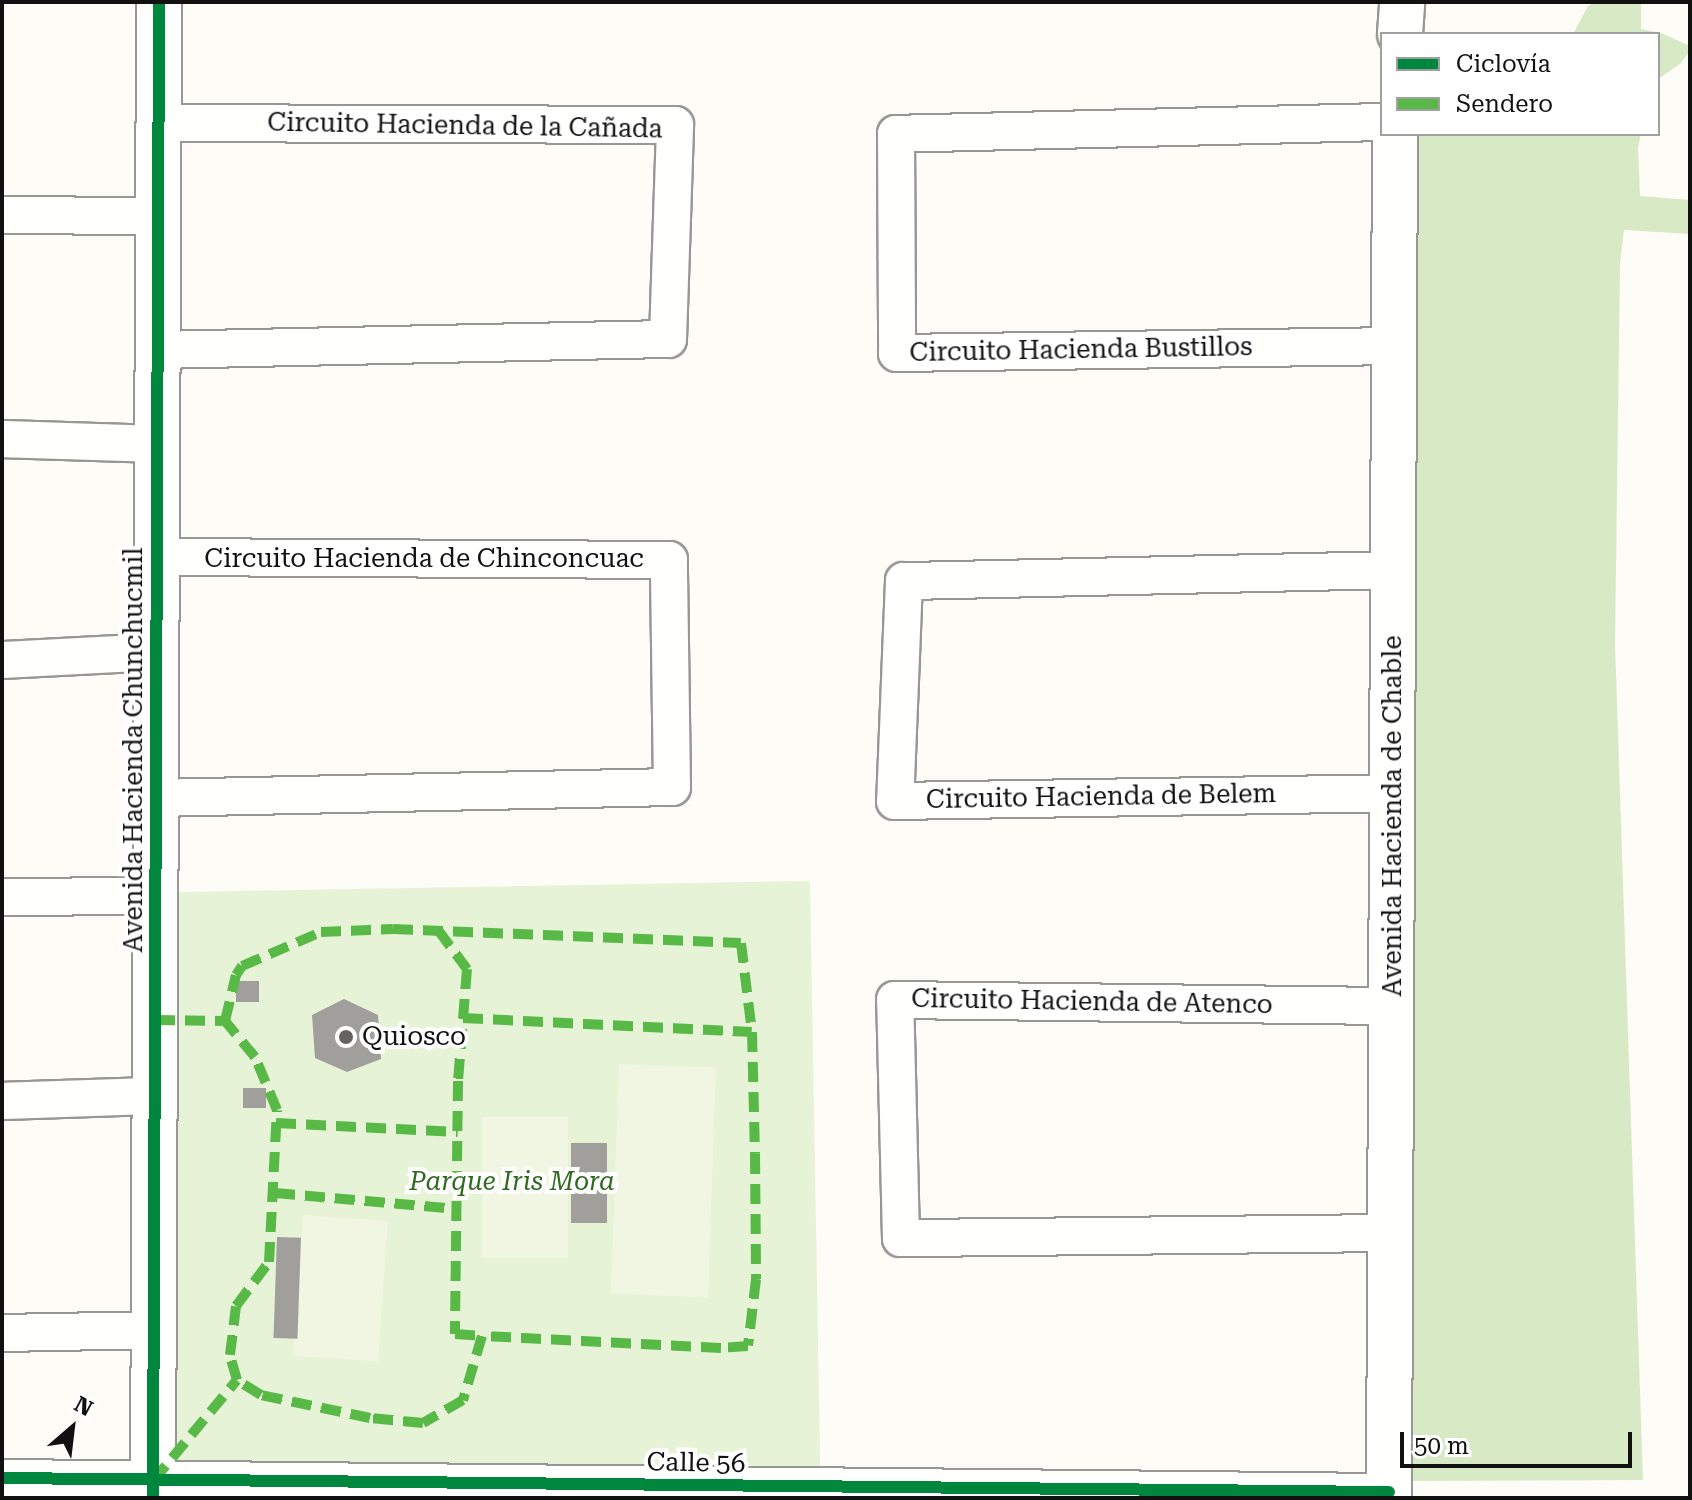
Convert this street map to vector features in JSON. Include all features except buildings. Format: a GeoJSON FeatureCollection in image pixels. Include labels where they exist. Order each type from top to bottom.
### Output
{"type":"FeatureCollection","features":[{"type":"Feature","properties":{"kind":"street","name":"Avenida Hacienda Chunchucmil"},"geometry":{"type":"LineString","coordinates":[[153,1489],[159,2]]}},
{"type":"Feature","properties":{"kind":"street"},"geometry":{"type":"LineString","coordinates":[[1400,32],[1402,2]]}},
{"type":"Feature","properties":{"kind":"street","name":"Circuito Hacienda Bustillos"},"geometry":{"type":"LineString","coordinates":[[1380,122],[896,134],[897,353],[1394,346]]}},
{"type":"Feature","properties":{"kind":"street","name":"Circuito Hacienda de la Cañada"},"geometry":{"type":"LineString","coordinates":[[158,350],[668,339],[675,125],[159,123]]}},
{"type":"Feature","properties":{"kind":"street","name":"Avenida Hacienda de Chable"},"geometry":{"type":"LineString","coordinates":[[1389,1495],[1395,136]]}},
{"type":"Feature","properties":{"kind":"street"},"geometry":{"type":"LineString","coordinates":[[2,215],[159,216]]}},
{"type":"Feature","properties":{"kind":"street"},"geometry":{"type":"LineString","coordinates":[[2,439],[157,444]]}},
{"type":"Feature","properties":{"kind":"street","name":"Circuito Hacienda de Chinconcuac"},"geometry":{"type":"LineString","coordinates":[[156,798],[672,787],[669,560],[157,557]]}},
{"type":"Feature","properties":{"kind":"street","name":"Circuito Hacienda de Belem"},"geometry":{"type":"LineString","coordinates":[[1394,570],[904,581],[895,801],[1394,793]]}},
{"type":"Feature","properties":{"kind":"street"},"geometry":{"type":"LineString","coordinates":[[2,660],[157,652]]}},
{"type":"Feature","properties":{"kind":"street"},"geometry":{"type":"LineString","coordinates":[[2,897],[155,896]]}},
{"type":"Feature","properties":{"kind":"street","name":"Circuito Hacienda de Atenco"},"geometry":{"type":"LineString","coordinates":[[1391,1233],[901,1238],[895,1000],[1393,1006]]}},
{"type":"Feature","properties":{"kind":"street"},"geometry":{"type":"LineString","coordinates":[[2,1101],[155,1096]]}},
{"type":"Feature","properties":{"kind":"street"},"geometry":{"type":"LineString","coordinates":[[2,1333],[153,1330]]}},
{"type":"Feature","properties":{"kind":"street","name":"Calle 56"},"geometry":{"type":"LineString","coordinates":[[2,1478],[153,1489],[1389,1495]]}},
{"type":"Feature","properties":{"kind":"green space"},"geometry":{"type":"Polygon","coordinates":[[[1596,2],[1641,2],[1641,29],[1656,32],[1574,32],[1588,6],[1596,2]]]}},
{"type":"Feature","properties":{"kind":"green space"},"geometry":{"type":"Polygon","coordinates":[[[1660,33],[1690,46],[1690,51],[1680,64],[1660,78],[1660,33]]]}},
{"type":"Feature","properties":{"kind":"green space"},"geometry":{"type":"Polygon","coordinates":[[[1405,136],[1641,136],[1638,147],[1640,196],[1690,200],[1690,234],[1624,230],[1620,264],[1615,644],[1643,1480],[1405,1481],[1405,136]]]}},
{"type":"Feature","properties":{"kind":"green space","name":"Parque Iris Mora"},"geometry":{"type":"Polygon","coordinates":[[[810,881],[821,1486],[167,1497],[156,892],[810,881]]]}},
{"type":"Feature","properties":{"kind":"green space"},"geometry":{"type":"Polygon","coordinates":[[[619,1064],[716,1067],[708,1297],[611,1294],[619,1064]]]}},
{"type":"Feature","properties":{"kind":"green space"},"geometry":{"type":"Polygon","coordinates":[[[482,1117],[568,1117],[568,1258],[482,1258],[482,1117]]]}},
{"type":"Feature","properties":{"kind":"green space"},"geometry":{"type":"Polygon","coordinates":[[[303,1215],[388,1221],[378,1362],[293,1356],[303,1215]]]}},
{"type":"Feature","properties":{"kind":"marked path"},"geometry":{"type":"LineString","coordinates":[[393,929],[741,943],[752,1032],[755,1154],[756,1279],[748,1346],[721,1348],[482,1336],[463,1400],[423,1423],[370,1418],[261,1395],[237,1380],[230,1355],[236,1306],[269,1262],[277,1110],[255,1057],[225,1021],[236,975],[242,966],[321,932],[393,929]]}},
{"type":"Feature","properties":{"kind":"marked path"},"geometry":{"type":"LineString","coordinates":[[438,930],[467,969],[458,1081],[455,1334],[482,1336]]}},
{"type":"Feature","properties":{"kind":"marked path"},"geometry":{"type":"LineString","coordinates":[[463,1018],[752,1032]]}},
{"type":"Feature","properties":{"kind":"marked path"},"geometry":{"type":"LineString","coordinates":[[155,1020],[225,1021]]}},
{"type":"Feature","properties":{"kind":"marked path"},"geometry":{"type":"LineString","coordinates":[[276,1123],[458,1132]]}},
{"type":"Feature","properties":{"kind":"marked path"},"geometry":{"type":"LineString","coordinates":[[275,1193],[457,1209]]}},
{"type":"Feature","properties":{"kind":"marked path"},"geometry":{"type":"LineString","coordinates":[[153,1481],[237,1380]]}},
{"type":"Feature","properties":{"kind":"cycle path"},"geometry":{"type":"LineString","coordinates":[[153,1498],[159,2]]}},
{"type":"Feature","properties":{"kind":"cycle path"},"geometry":{"type":"LineString","coordinates":[[2,1478],[1389,1492]]}},
{"type":"Feature","properties":{"kind":"place","name":"Quiosco"},"geometry":{"type":"Point","coordinates":[346,1037]}}]}
